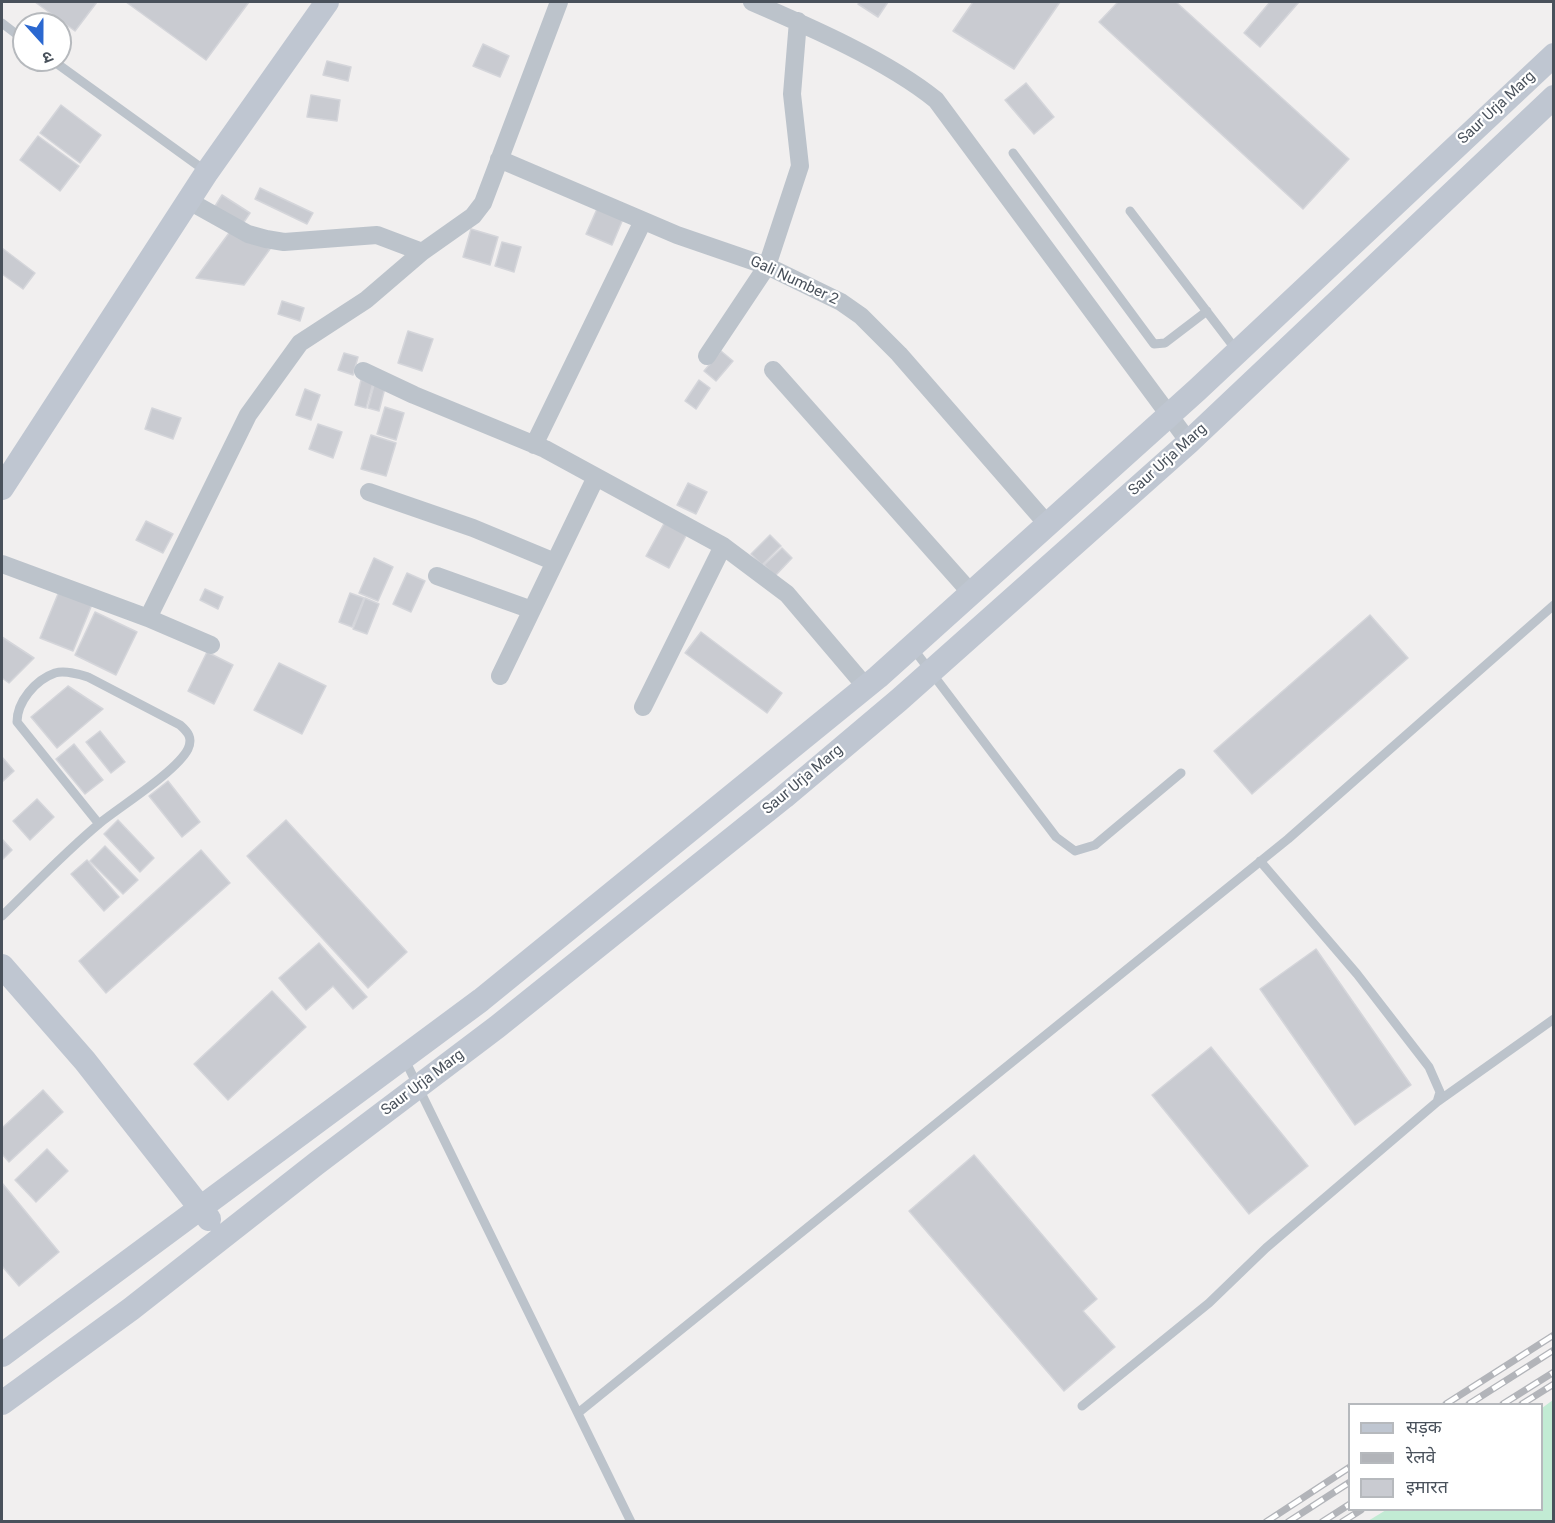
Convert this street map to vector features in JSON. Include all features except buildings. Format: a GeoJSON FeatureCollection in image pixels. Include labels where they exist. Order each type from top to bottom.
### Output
{"type":"FeatureCollection","features":[{"type":"Feature","properties":{"kind":"street"},"geometry":{"type":"LineString","coordinates":[[2,488],[207,172],[327,2]]}},
{"type":"Feature","properties":{"kind":"street"},"geometry":{"type":"LineString","coordinates":[[148,618],[219,468],[248,415],[300,343],[366,300],[422,252],[473,216],[483,202],[559,2]]}},
{"type":"Feature","properties":{"kind":"street"},"geometry":{"type":"LineString","coordinates":[[752,2],[798,21],[898,74],[936,100],[1190,442]]}},
{"type":"Feature","properties":{"kind":"street"},"geometry":{"type":"LineString","coordinates":[[707,356],[767,266],[800,166],[792,94],[798,21]]}},
{"type":"Feature","properties":{"kind":"street","name":"Saur Urja Marg"},"geometry":{"type":"LineString","coordinates":[[2,1355],[481,1000],[866,687],[1170,414],[1554,55]]}},
{"type":"Feature","properties":{"kind":"street","name":"Saur Urja Marg"},"geometry":{"type":"LineString","coordinates":[[2,1403],[131,1309],[418,1086],[497,1028],[735,836],[932,670],[1190,442],[1554,97]]}},
{"type":"Feature","properties":{"kind":"street","name":"Gali Number 2"},"geometry":{"type":"LineString","coordinates":[[499,159],[643,221],[767,266],[820,291],[861,316],[906,362],[1048,525]]}},
{"type":"Feature","properties":{"kind":"street"},"geometry":{"type":"LineString","coordinates":[[189,201],[248,234],[266,239],[284,242],[312,241],[377,234],[422,252]]}},
{"type":"Feature","properties":{"kind":"street"},"geometry":{"type":"LineString","coordinates":[[534,445],[643,221]]}},
{"type":"Feature","properties":{"kind":"street"},"geometry":{"type":"LineString","coordinates":[[773,370],[971,593]]}},
{"type":"Feature","properties":{"kind":"street"},"geometry":{"type":"LineString","coordinates":[[363,371],[534,445],[723,546],[787,594],[866,687]]}},
{"type":"Feature","properties":{"kind":"street"},"geometry":{"type":"LineString","coordinates":[[500,676],[596,477]]}},
{"type":"Feature","properties":{"kind":"street"},"geometry":{"type":"LineString","coordinates":[[369,492],[473,528],[555,562]]}},
{"type":"Feature","properties":{"kind":"street"},"geometry":{"type":"LineString","coordinates":[[643,707],[723,546]]}},
{"type":"Feature","properties":{"kind":"street"},"geometry":{"type":"LineString","coordinates":[[2,564],[148,618],[211,645]]}},
{"type":"Feature","properties":{"kind":"street"},"geometry":{"type":"LineString","coordinates":[[437,576],[532,610]]}},
{"type":"Feature","properties":{"kind":"street"},"geometry":{"type":"LineString","coordinates":[[713,812],[735,836]]}},
{"type":"Feature","properties":{"kind":"street"},"geometry":{"type":"LineString","coordinates":[[2,966],[84,1061],[223,1236]]}},
{"type":"Feature","properties":{"kind":"lane"},"geometry":{"type":"LineString","coordinates":[[69,72],[207,172]]}},
{"type":"Feature","properties":{"kind":"lane"},"geometry":{"type":"LineString","coordinates":[[1013,153],[1148,339],[1154,344],[1165,343],[1207,311]]}},
{"type":"Feature","properties":{"kind":"lane"},"geometry":{"type":"LineString","coordinates":[[1130,211],[1237,351]]}},
{"type":"Feature","properties":{"kind":"lane"},"geometry":{"type":"LineString","coordinates":[[578,1413],[1260,861],[1554,605]]}},
{"type":"Feature","properties":{"kind":"lane"},"geometry":{"type":"LineString","coordinates":[[912,647],[932,670],[1056,837],[1075,851],[1095,845],[1181,773]]}},
{"type":"Feature","properties":{"kind":"lane"},"geometry":{"type":"LineString","coordinates":[[2,916],[99,824],[176,764],[187,750],[190,741],[188,732],[180,725],[88,677],[72,673],[55,673],[35,686],[21,702],[17,722],[99,824]]}},
{"type":"Feature","properties":{"kind":"lane"},"geometry":{"type":"LineString","coordinates":[[1260,861],[1357,974],[1429,1067],[1440,1092],[1437,1102]]}},
{"type":"Feature","properties":{"kind":"lane"},"geometry":{"type":"LineString","coordinates":[[1082,1406],[1209,1303],[1266,1248],[1437,1102],[1554,1019]]}},
{"type":"Feature","properties":{"kind":"lane"},"geometry":{"type":"LineString","coordinates":[[403,1057],[631,1521]]}},
{"type":"Feature","properties":{"kind":"green space"},"geometry":{"type":"Polygon","coordinates":[[[1553,1400],[1553,1521],[1368,1521],[1384,1511],[1543,1511],[1543,1407],[1553,1400]]]}},
{"type":"Feature","properties":{"kind":"railway"},"geometry":{"type":"LineString","coordinates":[[1448,1403],[1554,1335]]}},
{"type":"Feature","properties":{"kind":"railway"},"geometry":{"type":"LineString","coordinates":[[1471,1403],[1554,1350]]}},
{"type":"Feature","properties":{"kind":"railway"},"geometry":{"type":"LineString","coordinates":[[1505,1403],[1554,1372]]}},
{"type":"Feature","properties":{"kind":"railway"},"geometry":{"type":"LineString","coordinates":[[1524,1403],[1554,1384]]}},
{"type":"Feature","properties":{"kind":"railway"},"geometry":{"type":"LineString","coordinates":[[1266,1522],[1348,1468]]}},
{"type":"Feature","properties":{"kind":"railway"},"geometry":{"type":"LineString","coordinates":[[1288,1522],[1348,1483]]}},
{"type":"Feature","properties":{"kind":"railway"},"geometry":{"type":"LineString","coordinates":[[1322,1522],[1348,1505]]}},
{"type":"Feature","properties":{"kind":"railway"},"geometry":{"type":"LineString","coordinates":[[1342,1522],[1359,1511]]}}]}
